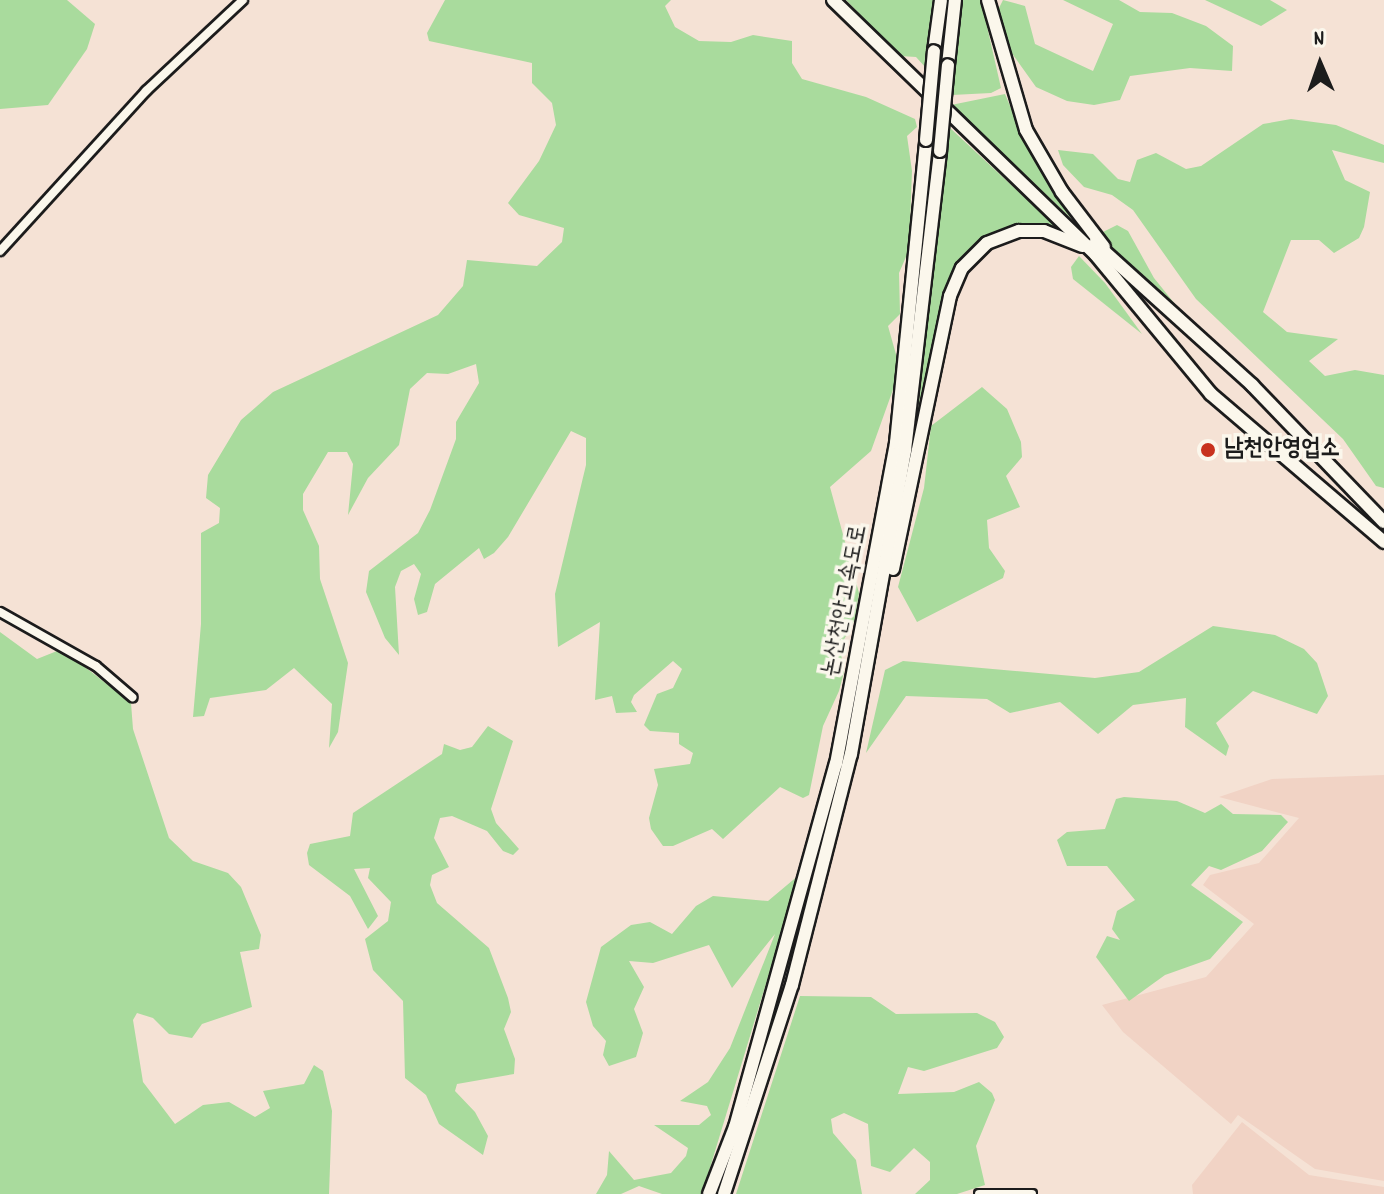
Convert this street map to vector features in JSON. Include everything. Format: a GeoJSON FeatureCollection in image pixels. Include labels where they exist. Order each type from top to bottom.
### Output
{"type":"FeatureCollection","features":[{"type":"Feature","properties":{"kind":"highway"},"geometry":{"type":"LineString","coordinates":[[833,0],[1096,255],[1211,394],[1384,541]]}},
{"type":"Feature","properties":{"kind":"highway"},"geometry":{"type":"LineString","coordinates":[[841,0],[1118,265],[1252,385],[1384,522]]}},
{"type":"Feature","properties":{"kind":"highway","name":"논산천안고속도로"},"geometry":{"type":"LineString","coordinates":[[709,1194],[743,1099],[836,764],[896,443],[941,0]]}},
{"type":"Feature","properties":{"kind":"highway","name":"논산천안고속도로"},"geometry":{"type":"LineString","coordinates":[[724,1194],[792,985],[851,754],[871,653],[905,450],[955,0]]}},
{"type":"Feature","properties":{"kind":"highway"},"geometry":{"type":"LineString","coordinates":[[988,0],[1026,130],[1062,192],[1118,265]]}},
{"type":"Feature","properties":{"kind":"highway"},"geometry":{"type":"LineString","coordinates":[[871,653],[908,511],[950,296],[962,268],[987,243],[1019,231],[1056,235],[1096,255]]}},
{"type":"Feature","properties":{"kind":"highway"},"geometry":{"type":"LineString","coordinates":[[1361,499],[1384,513]]}},
{"type":"Feature","properties":{"kind":"street"},"geometry":{"type":"LineString","coordinates":[[0,251],[146,91],[243,0]]}},
{"type":"Feature","properties":{"kind":"street"},"geometry":{"type":"LineString","coordinates":[[0,612],[96,666],[132,697]]}},
{"type":"Feature","properties":{"kind":"street"},"geometry":{"type":"LineString","coordinates":[[979,1194],[1032,1194]]}},
{"type":"Feature","properties":{"kind":"shaded area"},"geometry":{"type":"Polygon","coordinates":[[[1384,775],[1384,1181],[1315,1169],[1238,1115],[1231,1124],[1123,1032],[1102,1005],[1206,977],[1254,924],[1203,885],[1210,875],[1259,863],[1299,818],[1219,797],[1272,779],[1384,775]]]}},
{"type":"Feature","properties":{"kind":"shaded area"},"geometry":{"type":"Polygon","coordinates":[[[1242,1122],[1309,1175],[1384,1187],[1384,1194],[1193,1194],[1192,1185],[1242,1122]]]}},
{"type":"Feature","properties":{"kind":"green space"},"geometry":{"type":"Polygon","coordinates":[[[0,0],[67,0],[95,24],[87,49],[48,105],[0,109],[0,0]]]}},
{"type":"Feature","properties":{"kind":"green space"},"geometry":{"type":"Polygon","coordinates":[[[445,0],[671,0],[665,6],[675,27],[699,41],[731,42],[753,35],[792,41],[792,63],[802,79],[866,97],[915,119],[917,127],[907,136],[912,171],[909,250],[899,273],[900,314],[888,326],[897,358],[895,384],[871,451],[830,487],[859,593],[855,619],[840,647],[844,672],[839,691],[823,726],[809,795],[803,798],[780,787],[723,839],[712,829],[673,846],[663,846],[651,829],[649,818],[658,785],[654,769],[690,764],[693,753],[679,744],[679,733],[650,731],[644,725],[657,694],[673,688],[682,669],[673,661],[634,695],[631,702],[637,712],[616,713],[612,696],[595,700],[600,622],[558,647],[555,594],[586,465],[586,438],[571,431],[508,537],[484,559],[479,548],[435,584],[427,612],[418,615],[414,599],[421,574],[414,564],[401,571],[395,587],[399,655],[385,638],[366,592],[369,571],[418,533],[430,510],[456,439],[456,422],[479,383],[476,364],[448,374],[427,373],[410,389],[399,445],[368,478],[348,515],[353,464],[347,452],[328,452],[303,494],[303,510],[319,546],[320,579],[348,663],[338,732],[329,748],[332,704],[294,668],[266,690],[210,698],[204,716],[193,717],[201,624],[201,533],[219,523],[220,508],[206,498],[208,475],[241,420],[273,392],[438,315],[463,286],[467,260],[537,266],[562,242],[564,228],[519,215],[508,203],[539,161],[556,125],[552,103],[532,83],[532,63],[429,41],[427,33],[445,0]]]}},
{"type":"Feature","properties":{"kind":"green space"},"geometry":{"type":"Polygon","coordinates":[[[846,0],[933,0],[926,68],[916,57],[900,56],[846,0]]]}},
{"type":"Feature","properties":{"kind":"green space"},"geometry":{"type":"Polygon","coordinates":[[[962,0],[981,0],[1001,88],[991,93],[952,95],[962,0]]]}},
{"type":"Feature","properties":{"kind":"green space"},"geometry":{"type":"Polygon","coordinates":[[[1003,0],[1025,6],[1035,44],[1093,71],[1113,24],[1063,0],[1119,0],[1140,12],[1172,13],[1206,26],[1233,46],[1232,71],[1190,68],[1130,76],[1120,100],[1094,105],[1067,101],[1036,87],[1011,52],[998,10],[1003,0]]]}},
{"type":"Feature","properties":{"kind":"green space"},"geometry":{"type":"Polygon","coordinates":[[[1205,0],[1270,0],[1287,10],[1261,26],[1205,0]]]}},
{"type":"Feature","properties":{"kind":"green space"},"geometry":{"type":"Polygon","coordinates":[[[1005,94],[1024,139],[1075,222],[951,105],[1005,94]]]}},
{"type":"Feature","properties":{"kind":"green space"},"geometry":{"type":"Polygon","coordinates":[[[1291,119],[1336,125],[1384,145],[1384,163],[1332,150],[1345,180],[1370,192],[1364,227],[1359,238],[1334,253],[1319,240],[1291,240],[1263,312],[1287,332],[1338,339],[1309,361],[1325,376],[1355,370],[1384,375],[1384,488],[1376,486],[1343,439],[1196,299],[1133,210],[1112,195],[1084,187],[1063,165],[1058,150],[1093,154],[1118,179],[1130,182],[1137,160],[1156,153],[1186,169],[1201,166],[1263,124],[1291,119]]]}},
{"type":"Feature","properties":{"kind":"green space"},"geometry":{"type":"Polygon","coordinates":[[[949,127],[1065,235],[1027,226],[961,262],[912,466],[949,127]]]}},
{"type":"Feature","properties":{"kind":"green space"},"geometry":{"type":"Polygon","coordinates":[[[1117,225],[1128,231],[1154,278],[1179,309],[1108,246],[1099,234],[1117,225]]]}},
{"type":"Feature","properties":{"kind":"green space"},"geometry":{"type":"Polygon","coordinates":[[[1079,256],[1105,283],[1142,334],[1073,279],[1071,267],[1079,256]]]}},
{"type":"Feature","properties":{"kind":"green space"},"geometry":{"type":"Polygon","coordinates":[[[982,387],[1007,409],[1021,442],[1022,457],[1006,476],[1020,507],[987,520],[989,548],[1005,571],[1003,578],[917,622],[898,587],[924,488],[931,426],[982,387]]]}},
{"type":"Feature","properties":{"kind":"green space"},"geometry":{"type":"Polygon","coordinates":[[[1213,626],[1275,635],[1304,649],[1317,663],[1328,696],[1317,714],[1253,691],[1216,723],[1229,746],[1226,756],[1185,727],[1186,698],[1133,705],[1098,734],[1060,702],[1010,713],[987,699],[906,696],[866,753],[885,670],[903,661],[1095,678],[1139,672],[1213,626]]]}},
{"type":"Feature","properties":{"kind":"green space"},"geometry":{"type":"Polygon","coordinates":[[[0,632],[37,659],[62,649],[131,703],[133,729],[169,838],[193,861],[228,873],[241,887],[261,935],[259,949],[240,952],[252,1007],[202,1024],[192,1038],[169,1034],[153,1018],[137,1013],[133,1020],[143,1082],[175,1124],[203,1105],[229,1102],[255,1117],[270,1108],[263,1091],[304,1084],[314,1065],[323,1071],[332,1111],[329,1194],[0,1194],[0,632]]]}},
{"type":"Feature","properties":{"kind":"green space"},"geometry":{"type":"Polygon","coordinates":[[[488,726],[513,741],[491,809],[496,823],[519,849],[513,855],[503,851],[487,831],[452,816],[440,818],[434,838],[449,867],[432,875],[430,885],[437,903],[489,948],[511,1012],[504,1029],[515,1059],[514,1074],[457,1084],[455,1091],[475,1112],[488,1136],[483,1155],[439,1124],[426,1095],[405,1078],[403,1001],[373,970],[365,939],[388,921],[391,902],[368,878],[370,868],[354,869],[378,916],[368,929],[350,896],[309,865],[307,853],[310,844],[350,836],[353,813],[442,754],[444,744],[460,750],[472,747],[488,726]]]}},
{"type":"Feature","properties":{"kind":"green space"},"geometry":{"type":"Polygon","coordinates":[[[1116,799],[1177,801],[1205,813],[1221,804],[1233,814],[1281,815],[1288,822],[1262,851],[1221,870],[1209,866],[1191,885],[1243,922],[1210,959],[1165,975],[1129,1001],[1096,957],[1107,936],[1120,940],[1112,929],[1117,911],[1135,900],[1107,866],[1067,866],[1057,840],[1067,832],[1105,829],[1116,799]]]}},
{"type":"Feature","properties":{"kind":"green space"},"geometry":{"type":"Polygon","coordinates":[[[799,875],[702,1194],[662,1194],[639,1186],[621,1194],[596,1194],[607,1175],[609,1151],[634,1180],[671,1173],[686,1156],[688,1148],[654,1125],[699,1125],[711,1115],[707,1106],[680,1101],[708,1082],[730,1048],[775,934],[732,988],[709,945],[653,963],[629,961],[644,987],[634,1009],[643,1033],[636,1057],[609,1066],[603,1055],[606,1041],[593,1026],[586,1002],[601,947],[631,925],[650,922],[672,934],[696,906],[713,896],[768,901],[799,875]]]}},
{"type":"Feature","properties":{"kind":"green space"},"geometry":{"type":"Polygon","coordinates":[[[800,996],[871,997],[896,1014],[977,1013],[995,1022],[1004,1037],[997,1048],[924,1071],[908,1067],[898,1094],[954,1092],[979,1082],[992,1093],[995,1100],[976,1146],[985,1185],[957,1194],[915,1194],[930,1180],[930,1162],[914,1148],[890,1172],[871,1166],[868,1124],[844,1113],[831,1119],[833,1133],[856,1160],[862,1194],[736,1194],[800,996]]]}},
{"type":"Feature","properties":{"kind":"place","name":"남천안영업소"},"geometry":{"type":"Point","coordinates":[1208,450]}}]}
